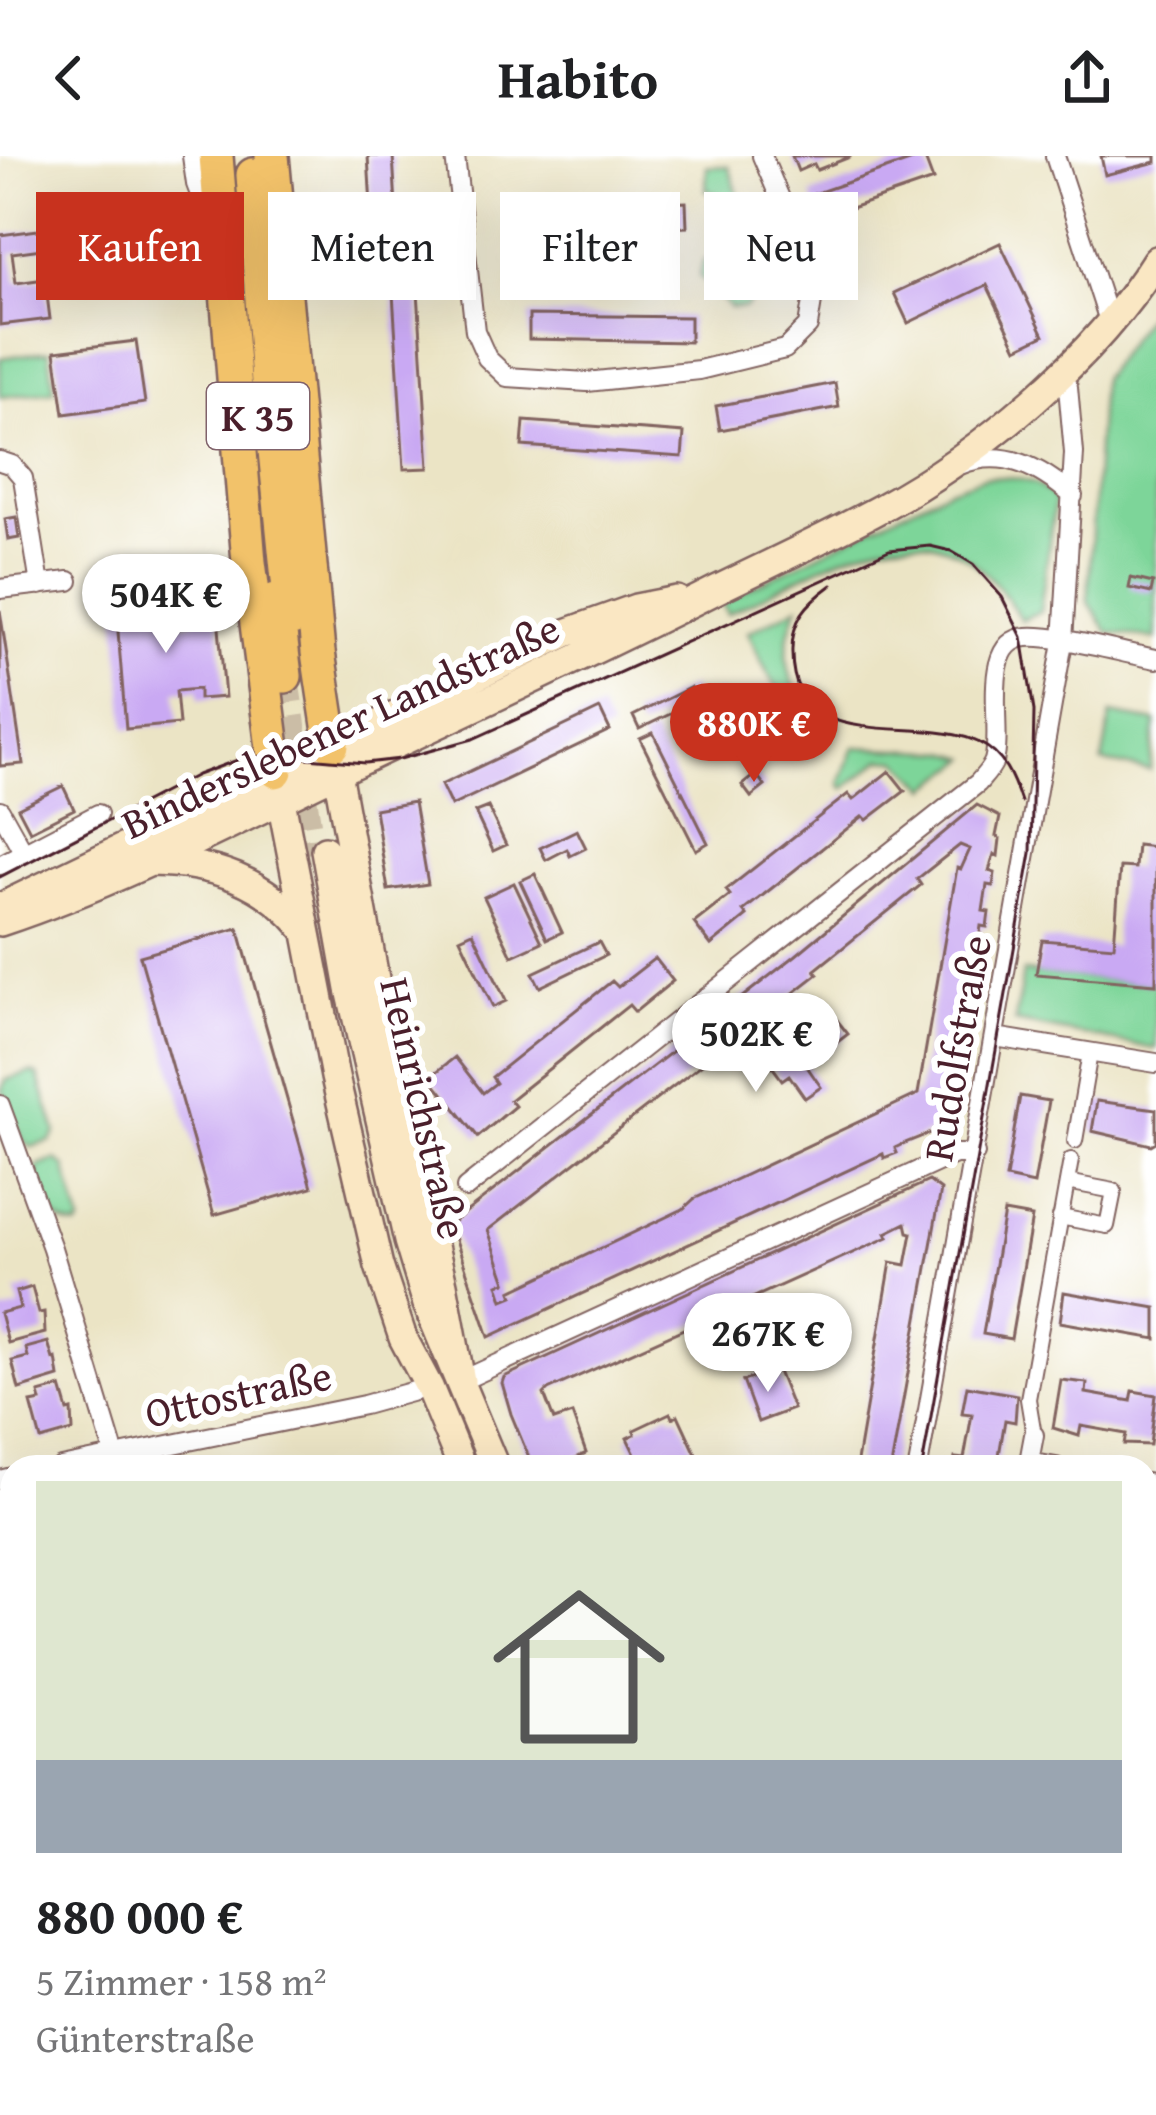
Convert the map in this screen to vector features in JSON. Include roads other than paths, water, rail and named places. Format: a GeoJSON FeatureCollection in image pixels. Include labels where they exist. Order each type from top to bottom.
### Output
{"type":"FeatureCollection","features":[{"type":"Feature","properties":{"kind":"highway","name":"K 35"},"geometry":{"type":"LineString","coordinates":[[216,156],[218,192]]}},
{"type":"Feature","properties":{"kind":"highway","name":"K 35"},"geometry":{"type":"LineString","coordinates":[[234,156],[292,675],[251,156]]}},
{"type":"Feature","properties":{"kind":"highway","name":"K 35"},"geometry":{"type":"LineString","coordinates":[[272,156],[315,630],[334,758]]}},
{"type":"Feature","properties":{"kind":"highway","name":"K 35"},"geometry":{"type":"LineString","coordinates":[[226,300],[249,562],[278,784]]}},
{"type":"Feature","properties":{"kind":"main road","name":"Binderslebener Landstraße"},"geometry":{"type":"LineString","coordinates":[[0,908],[334,758],[566,633],[636,608],[710,593],[883,507],[1008,420],[1060,374],[1156,260]]}},
{"type":"Feature","properties":{"kind":"main road","name":"Heinrichstraße"},"geometry":{"type":"LineString","coordinates":[[334,758],[391,1065],[461,1381]]}},
{"type":"Feature","properties":{"kind":"main road","name":"Binderslebener Landstraße"},"geometry":{"type":"LineString","coordinates":[[0,922],[93,889],[278,784]]}},
{"type":"Feature","properties":{"kind":"main road","name":"Heinrichstraße"},"geometry":{"type":"LineString","coordinates":[[278,784],[334,1076],[379,1266],[403,1338],[457,1455]]}},
{"type":"Feature","properties":{"kind":"main road","name":"Heinrichstraße"},"geometry":{"type":"LineString","coordinates":[[429,1387],[363,1117],[318,852],[408,1241],[427,1304],[490,1455]]}},
{"type":"Feature","properties":{"kind":"main road"},"geometry":{"type":"LineString","coordinates":[[148,861],[187,863],[241,878],[273,897],[304,928]]}},
{"type":"Feature","properties":{"kind":"street"},"geometry":{"type":"LineString","coordinates":[[192,156],[200,192]]}},
{"type":"Feature","properties":{"kind":"street"},"geometry":{"type":"LineString","coordinates":[[455,156],[476,331],[487,358],[507,377],[587,382],[699,370],[785,349],[808,326],[813,296],[806,259],[762,156]]}},
{"type":"Feature","properties":{"kind":"street"},"geometry":{"type":"LineString","coordinates":[[1055,156],[1109,321]]}},
{"type":"Feature","properties":{"kind":"street","name":"Rudolfstraße"},"geometry":{"type":"LineString","coordinates":[[920,1455],[1063,642],[1074,420],[1068,387],[1060,374]]}},
{"type":"Feature","properties":{"kind":"street"},"geometry":{"type":"LineString","coordinates":[[933,476],[970,461],[1008,460],[1031,464],[1073,496]]}},
{"type":"Feature","properties":{"kind":"street"},"geometry":{"type":"LineString","coordinates":[[0,461],[12,465],[23,478],[40,585]]}},
{"type":"Feature","properties":{"kind":"street"},"geometry":{"type":"LineString","coordinates":[[0,590],[69,581]]}},
{"type":"Feature","properties":{"kind":"street"},"geometry":{"type":"LineString","coordinates":[[466,1188],[978,783],[994,760],[998,663],[1003,648],[1022,637],[1156,659]]}},
{"type":"Feature","properties":{"kind":"street"},"geometry":{"type":"LineString","coordinates":[[0,810],[24,853]]}},
{"type":"Feature","properties":{"kind":"street","name":"Binderslebener Landstraße"},"geometry":{"type":"LineString","coordinates":[[0,866],[98,814]]}},
{"type":"Feature","properties":{"kind":"street"},"geometry":{"type":"LineString","coordinates":[[995,1037],[1156,1064]]}},
{"type":"Feature","properties":{"kind":"street"},"geometry":{"type":"LineString","coordinates":[[1075,1142],[1090,1053]]}},
{"type":"Feature","properties":{"kind":"street"},"geometry":{"type":"LineString","coordinates":[[0,1105],[52,1248],[115,1455]]}},
{"type":"Feature","properties":{"kind":"street"},"geometry":{"type":"LineString","coordinates":[[461,1381],[955,1154],[975,1154]]}},
{"type":"Feature","properties":{"kind":"street"},"geometry":{"type":"LineString","coordinates":[[1031,1455],[1034,1435],[1028,1399],[1071,1160]]}},
{"type":"Feature","properties":{"kind":"street"},"geometry":{"type":"LineString","coordinates":[[1060,1217],[1107,1226],[1114,1191],[1067,1182]]}},
{"type":"Feature","properties":{"kind":"street","name":"Ottostraße"},"geometry":{"type":"LineString","coordinates":[[120,1455],[364,1405],[429,1387]]}},
{"type":"Feature","properties":{"kind":"tunnel"},"geometry":{"type":"LineString","coordinates":[[285,676],[312,853]]}},
{"type":"Feature","properties":{"kind":"tram line"},"geometry":{"type":"LineString","coordinates":[[0,877],[197,775],[243,758],[273,755],[365,763],[400,759],[473,739],[889,550],[930,546],[973,564],[1002,597],[1022,637],[1034,711],[1031,853],[924,1455]]}},
{"type":"Feature","properties":{"kind":"tram line"},"geometry":{"type":"LineString","coordinates":[[832,585],[802,614],[792,641],[798,686],[813,708],[836,720],[864,726],[955,735],[980,743],[1001,761],[1021,802]]}}]}
